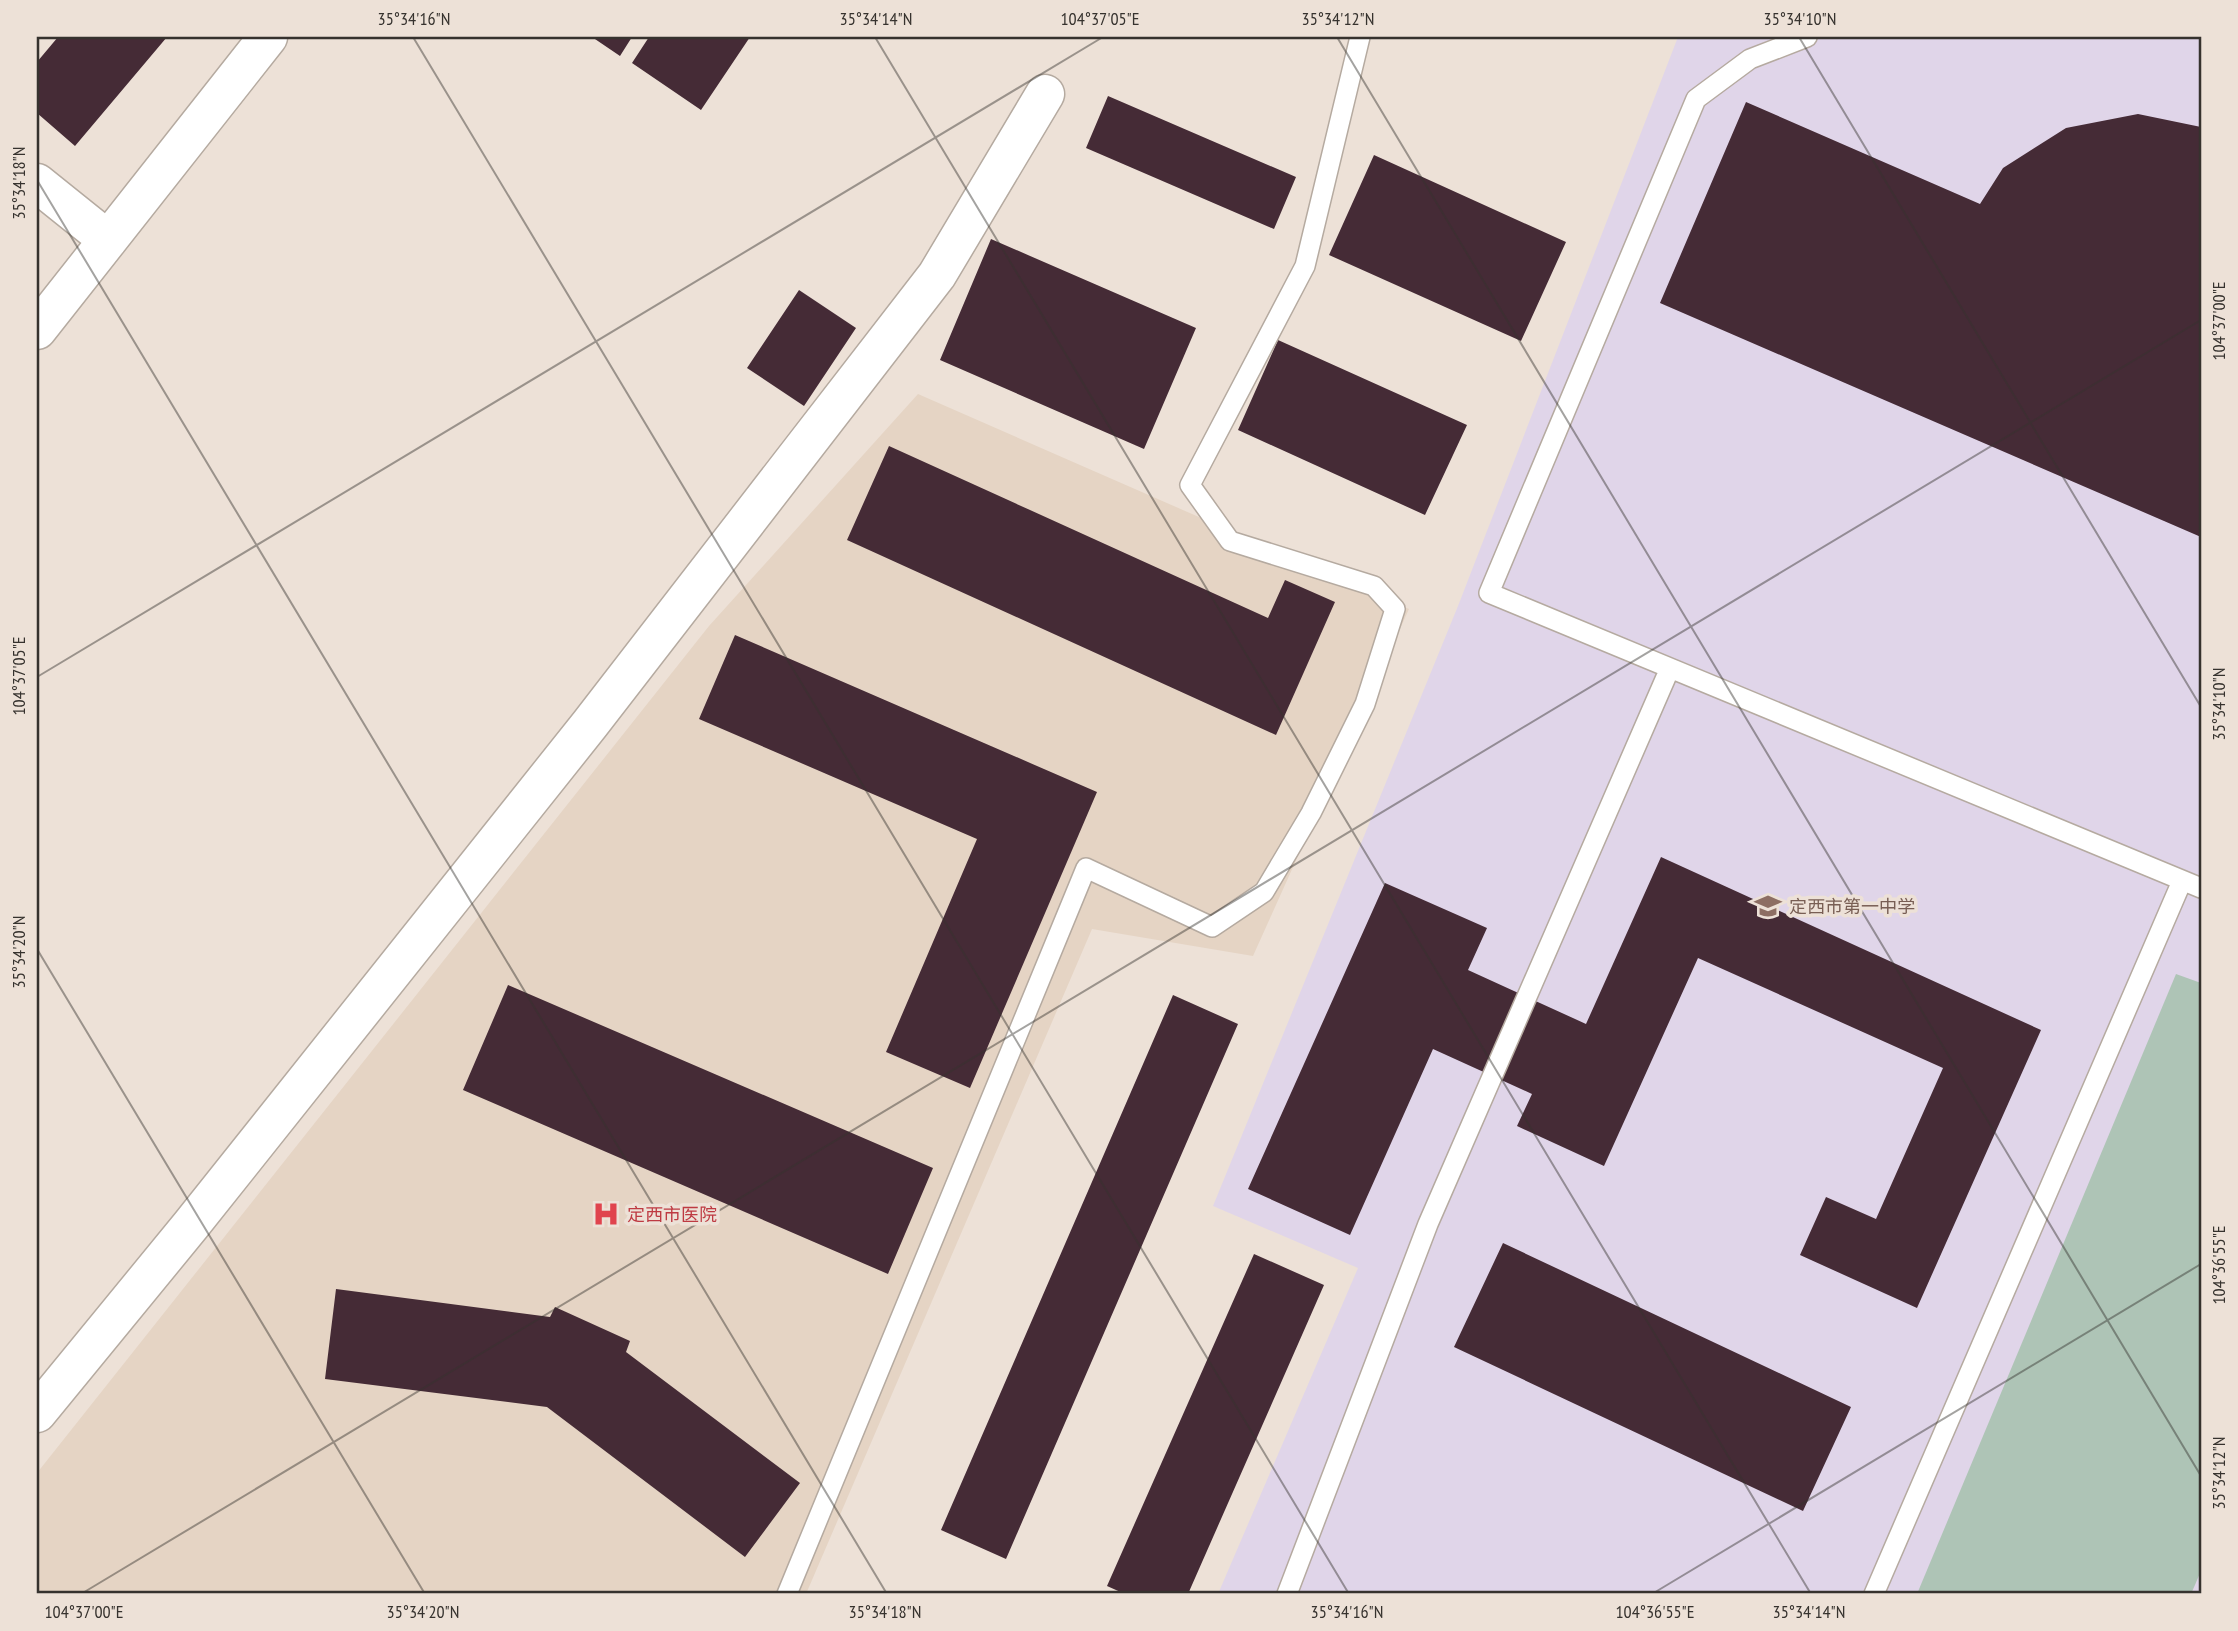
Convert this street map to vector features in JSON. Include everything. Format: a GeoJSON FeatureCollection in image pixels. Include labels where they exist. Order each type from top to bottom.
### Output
{"type":"FeatureCollection","features":[{"type":"Feature","properties":{"kind":"street"},"geometry":{"type":"LineString","coordinates":[[37,330],[268,37]]}},
{"type":"Feature","properties":{"kind":"street"},"geometry":{"type":"LineString","coordinates":[[37,1413],[191,1225],[581,735],[929,286],[1045,94]]}},
{"type":"Feature","properties":{"kind":"street"},"geometry":{"type":"LineString","coordinates":[[37,183],[108,240]]}},
{"type":"Feature","properties":{"kind":"lane"},"geometry":{"type":"LineString","coordinates":[[787,1594],[1086,868],[1212,927],[1264,892],[1311,813],[1365,704],[1395,609],[1374,586],[1230,541],[1190,485],[1305,266],[1360,37]]}},
{"type":"Feature","properties":{"kind":"lane"},"geometry":{"type":"LineString","coordinates":[[1807,37],[1750,59],[1696,99],[1489,593],[2201,888]]}},
{"type":"Feature","properties":{"kind":"lane"},"geometry":{"type":"LineString","coordinates":[[1287,1594],[1428,1224],[1670,668]]}},
{"type":"Feature","properties":{"kind":"lane"},"geometry":{"type":"LineString","coordinates":[[1874,1594],[2182,881]]}},
{"type":"Feature","properties":{"kind":"shaded area","name":"定西市第一中学"},"geometry":{"type":"Polygon","coordinates":[[[1678,37],[2201,37],[2201,1594],[1218,1594],[1358,1268],[1213,1206],[1458,606],[1678,37]]]}},
{"type":"Feature","properties":{"kind":"shaded area","name":"定西市医院"},"geometry":{"type":"Polygon","coordinates":[[[918,394],[1409,609],[1253,956],[1092,929],[806,1594],[37,1594],[37,1473],[709,626],[918,394]]]}},
{"type":"Feature","properties":{"kind":"green space"},"geometry":{"type":"Polygon","coordinates":[[[2176,974],[2201,983],[2201,1571],[2191,1594],[1917,1594],[2176,974]]]}},
{"type":"Feature","properties":{"kind":"building"},"geometry":{"type":"Polygon","coordinates":[[[58,37],[167,37],[75,146],[37,113],[37,62],[58,37]]]}},
{"type":"Feature","properties":{"kind":"building"},"geometry":{"type":"Polygon","coordinates":[[[592,37],[632,37],[620,56],[592,37]]]}},
{"type":"Feature","properties":{"kind":"building"},"geometry":{"type":"Polygon","coordinates":[[[649,37],[750,37],[701,110],[632,63],[649,37]]]}},
{"type":"Feature","properties":{"kind":"building"},"geometry":{"type":"Polygon","coordinates":[[[1108,96],[1296,177],[1274,229],[1086,148],[1108,96]]]}},
{"type":"Feature","properties":{"kind":"building"},"geometry":{"type":"Polygon","coordinates":[[[1746,102],[1980,204],[2003,168],[2066,128],[2138,114],[2201,127],[2201,537],[1660,303],[1746,102]]]}},
{"type":"Feature","properties":{"kind":"building"},"geometry":{"type":"Polygon","coordinates":[[[1374,155],[1566,242],[1521,341],[1329,255],[1374,155]]]}},
{"type":"Feature","properties":{"kind":"building"},"geometry":{"type":"Polygon","coordinates":[[[991,239],[1196,328],[1144,449],[940,360],[991,239]]]}},
{"type":"Feature","properties":{"kind":"building"},"geometry":{"type":"Polygon","coordinates":[[[799,290],[856,328],[804,406],[747,368],[799,290]]]}},
{"type":"Feature","properties":{"kind":"building"},"geometry":{"type":"Polygon","coordinates":[[[1278,340],[1467,425],[1425,515],[1238,430],[1278,340]]]}},
{"type":"Feature","properties":{"kind":"building"},"geometry":{"type":"Polygon","coordinates":[[[889,446],[1268,618],[1285,580],[1335,602],[1276,735],[847,540],[889,446]]]}},
{"type":"Feature","properties":{"kind":"building"},"geometry":{"type":"Polygon","coordinates":[[[735,635],[1097,792],[970,1088],[886,1052],[977,839],[699,719],[735,635]]]}},
{"type":"Feature","properties":{"kind":"building"},"geometry":{"type":"Polygon","coordinates":[[[1661,857],[2041,1030],[1917,1308],[1800,1255],[1826,1197],[1876,1219],[1943,1068],[1698,958],[1604,1166],[1517,1126],[1532,1094],[1433,1049],[1350,1235],[1248,1189],[1385,883],[1487,928],[1468,970],[1586,1024],[1661,857]]]}},
{"type":"Feature","properties":{"kind":"building"},"geometry":{"type":"Polygon","coordinates":[[[508,985],[933,1168],[888,1274],[463,1090],[508,985]]]}},
{"type":"Feature","properties":{"kind":"building"},"geometry":{"type":"Polygon","coordinates":[[[1173,995],[1238,1024],[1006,1559],[941,1530],[1173,995]]]}},
{"type":"Feature","properties":{"kind":"building"},"geometry":{"type":"Polygon","coordinates":[[[1503,1243],[1851,1407],[1803,1511],[1454,1347],[1503,1243]]]}},
{"type":"Feature","properties":{"kind":"building"},"geometry":{"type":"Polygon","coordinates":[[[1254,1254],[1324,1285],[1188,1594],[1125,1594],[1107,1586],[1254,1254]]]}},
{"type":"Feature","properties":{"kind":"building"},"geometry":{"type":"Polygon","coordinates":[[[336,1289],[550,1317],[555,1307],[630,1341],[626,1352],[800,1483],[745,1557],[547,1407],[325,1379],[336,1289]]]}},
{"type":"Feature","properties":{"kind":"place","name":"定西市第一中学"},"geometry":{"type":"Point","coordinates":[1768,906]}},
{"type":"Feature","properties":{"kind":"place","name":"定西市医院"},"geometry":{"type":"Point","coordinates":[606,1214]}}]}
